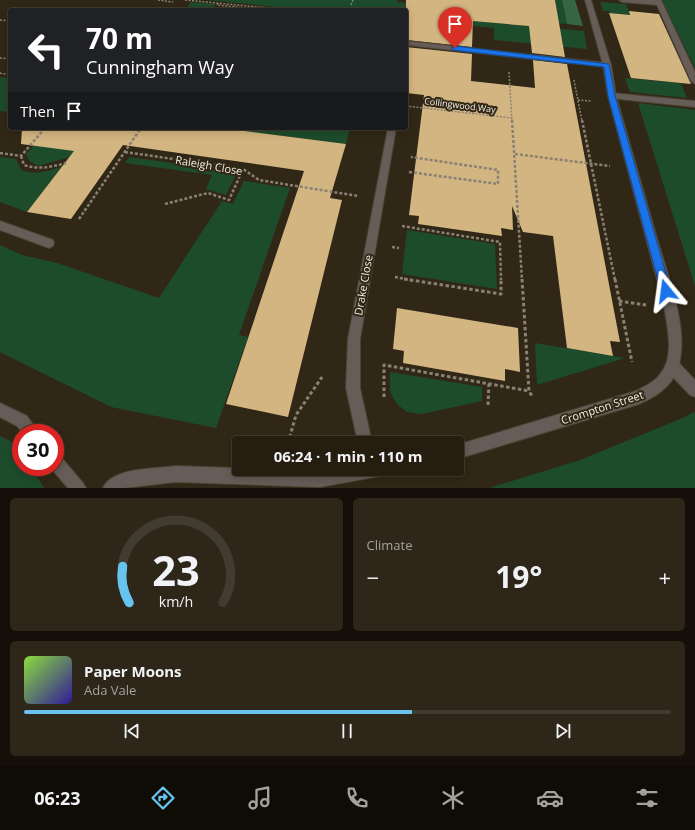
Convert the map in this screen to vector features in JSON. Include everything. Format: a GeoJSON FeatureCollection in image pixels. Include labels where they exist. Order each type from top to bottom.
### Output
{"type":"FeatureCollection","features":[{"type":"Feature","properties":{"kind":"street","name":"Crompton Street"},"geometry":{"type":"LineString","coordinates":[[464,450],[639,397],[660,385],[672,367],[676,341],[670,306],[612,96],[607,65],[588,0]]}},
{"type":"Feature","properties":{"kind":"street"},"geometry":{"type":"LineString","coordinates":[[622,0],[659,2],[695,80]]}},
{"type":"Feature","properties":{"kind":"street"},"geometry":{"type":"LineString","coordinates":[[408,43],[607,65]]}},
{"type":"Feature","properties":{"kind":"street"},"geometry":{"type":"LineString","coordinates":[[612,96],[695,104]]}},
{"type":"Feature","properties":{"kind":"street","name":"Drake Close"},"geometry":{"type":"LineString","coordinates":[[363,436],[353,388],[354,340],[392,130]]}},
{"type":"Feature","properties":{"kind":"street"},"geometry":{"type":"LineString","coordinates":[[0,225],[49,243]]}},
{"type":"Feature","properties":{"kind":"street"},"geometry":{"type":"LineString","coordinates":[[672,367],[695,390]]}},
{"type":"Feature","properties":{"kind":"street"},"geometry":{"type":"LineString","coordinates":[[0,410],[22,421],[24,424]]}},
{"type":"Feature","properties":{"kind":"street"},"geometry":{"type":"LineString","coordinates":[[64,472],[78,488]]}},
{"type":"Feature","properties":{"kind":"street"},"geometry":{"type":"LineString","coordinates":[[110,488],[122,480],[176,474],[320,483],[349,476]]}},
{"type":"Feature","properties":{"kind":"path"},"geometry":{"type":"LineString","coordinates":[[158,0],[173,2]]}},
{"type":"Feature","properties":{"kind":"path"},"geometry":{"type":"LineString","coordinates":[[185,0],[269,8]]}},
{"type":"Feature","properties":{"kind":"path"},"geometry":{"type":"LineString","coordinates":[[351,5],[353,0]]}},
{"type":"Feature","properties":{"kind":"path"},"geometry":{"type":"LineString","coordinates":[[218,3],[217,5],[246,8]]}},
{"type":"Feature","properties":{"kind":"path"},"geometry":{"type":"LineString","coordinates":[[509,70],[529,391],[532,396]]}},
{"type":"Feature","properties":{"kind":"path"},"geometry":{"type":"LineString","coordinates":[[570,78],[574,78],[632,362]]}},
{"type":"Feature","properties":{"kind":"path"},"geometry":{"type":"LineString","coordinates":[[578,100],[596,102]]}},
{"type":"Feature","properties":{"kind":"path","name":"Collingwood Way"},"geometry":{"type":"LineString","coordinates":[[408,106],[512,118]]}},
{"type":"Feature","properties":{"kind":"path"},"geometry":{"type":"LineString","coordinates":[[21,156],[43,130]]}},
{"type":"Feature","properties":{"kind":"path"},"geometry":{"type":"LineString","coordinates":[[79,219],[140,130]]}},
{"type":"Feature","properties":{"kind":"path","name":"Raleigh Close"},"geometry":{"type":"LineString","coordinates":[[125,152],[243,169],[258,180],[361,196]]}},
{"type":"Feature","properties":{"kind":"path"},"geometry":{"type":"LineString","coordinates":[[0,153],[21,156]]}},
{"type":"Feature","properties":{"kind":"path"},"geometry":{"type":"LineString","coordinates":[[515,154],[612,166]]}},
{"type":"Feature","properties":{"kind":"path"},"geometry":{"type":"LineString","coordinates":[[21,156],[24,164],[32,168],[42,169],[66,163]]}},
{"type":"Feature","properties":{"kind":"path"},"geometry":{"type":"LineString","coordinates":[[409,172],[498,184],[498,170],[411,157]]}},
{"type":"Feature","properties":{"kind":"path"},"geometry":{"type":"LineString","coordinates":[[165,204],[208,193],[229,200],[243,169]]}},
{"type":"Feature","properties":{"kind":"path"},"geometry":{"type":"LineString","coordinates":[[395,277],[501,294],[500,242],[402,226]]}},
{"type":"Feature","properties":{"kind":"path"},"geometry":{"type":"LineString","coordinates":[[619,301],[647,305]]}},
{"type":"Feature","properties":{"kind":"path"},"geometry":{"type":"LineString","coordinates":[[384,396],[384,365],[529,391]]}},
{"type":"Feature","properties":{"kind":"path"},"geometry":{"type":"LineString","coordinates":[[290,436],[296,415],[322,377]]}},
{"type":"Feature","properties":{"kind":"path"},"geometry":{"type":"LineString","coordinates":[[488,405],[489,383]]}},
{"type":"Feature","properties":{"kind":"green space"},"geometry":{"type":"Polygon","coordinates":[[[206,0],[397,0],[397,2],[410,3],[447,0],[507,0],[557,11],[555,0],[562,0],[567,24],[494,17],[493,23],[530,26],[532,42],[563,46],[563,40],[559,40],[554,28],[584,31],[587,49],[494,40],[494,28],[408,20],[408,8],[288,8],[206,0]]]}},
{"type":"Feature","properties":{"kind":"green space"},"geometry":{"type":"Polygon","coordinates":[[[562,0],[575,0],[583,26],[567,24],[562,0]]]}},
{"type":"Feature","properties":{"kind":"green space"},"geometry":{"type":"Polygon","coordinates":[[[662,0],[695,0],[695,68],[662,0]]]}},
{"type":"Feature","properties":{"kind":"green space"},"geometry":{"type":"Polygon","coordinates":[[[191,2],[216,4],[213,8],[186,8],[191,2]]]}},
{"type":"Feature","properties":{"kind":"green space"},"geometry":{"type":"Polygon","coordinates":[[[600,2],[626,4],[630,15],[603,11],[600,2]]]}},
{"type":"Feature","properties":{"kind":"green space"},"geometry":{"type":"Polygon","coordinates":[[[0,77],[8,78],[8,112],[0,111],[0,77]]]}},
{"type":"Feature","properties":{"kind":"green space"},"geometry":{"type":"Polygon","coordinates":[[[625,78],[681,83],[687,98],[630,92],[625,78]]]}},
{"type":"Feature","properties":{"kind":"green space"},"geometry":{"type":"Polygon","coordinates":[[[638,103],[695,110],[695,286],[638,103]]]}},
{"type":"Feature","properties":{"kind":"green space"},"geometry":{"type":"Polygon","coordinates":[[[47,130],[90,130],[70,157],[38,166],[29,161],[26,154],[47,130]]]}},
{"type":"Feature","properties":{"kind":"green space"},"geometry":{"type":"Polygon","coordinates":[[[238,130],[350,130],[346,144],[238,130]]]}},
{"type":"Feature","properties":{"kind":"green space"},"geometry":{"type":"Polygon","coordinates":[[[0,157],[16,159],[21,170],[37,173],[62,166],[27,212],[0,202],[0,157]]]}},
{"type":"Feature","properties":{"kind":"green space"},"geometry":{"type":"Polygon","coordinates":[[[129,157],[237,172],[226,195],[206,189],[212,175],[125,163],[129,157]]]}},
{"type":"Feature","properties":{"kind":"green space"},"geometry":{"type":"Polygon","coordinates":[[[244,181],[290,188],[239,335],[248,337],[216,428],[111,407],[0,352],[0,245],[22,255],[57,263],[159,298],[222,201],[233,204],[244,181]]]}},
{"type":"Feature","properties":{"kind":"green space"},"geometry":{"type":"Polygon","coordinates":[[[407,230],[495,244],[497,289],[402,274],[407,230]]]}},
{"type":"Feature","properties":{"kind":"green space"},"geometry":{"type":"Polygon","coordinates":[[[535,343],[625,358],[537,385],[535,343]]]}},
{"type":"Feature","properties":{"kind":"green space"},"geometry":{"type":"Polygon","coordinates":[[[390,372],[482,387],[482,401],[422,414],[407,412],[397,404],[390,392],[390,372]]]}},
{"type":"Feature","properties":{"kind":"green space"},"geometry":{"type":"Polygon","coordinates":[[[693,412],[695,413],[695,488],[489,488],[580,460],[685,417],[693,412]]]}},
{"type":"Feature","properties":{"kind":"green space"},"geometry":{"type":"Polygon","coordinates":[[[0,436],[12,442],[12,476],[37,476],[44,488],[0,488],[0,436]]]}},
{"type":"Feature","properties":{"kind":"building"},"geometry":{"type":"Polygon","coordinates":[[[406,0],[555,0],[565,57],[532,53],[529,26],[473,21],[472,47],[408,40],[408,8],[406,8],[406,0]]]}},
{"type":"Feature","properties":{"kind":"building"},"geometry":{"type":"Polygon","coordinates":[[[629,11],[659,14],[691,84],[631,78],[609,13],[630,15],[629,11]]]}},
{"type":"Feature","properties":{"kind":"building"},"geometry":{"type":"Polygon","coordinates":[[[408,47],[472,54],[471,81],[535,88],[533,60],[567,64],[620,342],[610,341],[613,356],[567,348],[553,236],[523,232],[512,206],[513,230],[501,228],[502,236],[418,224],[419,216],[409,215],[424,95],[408,93],[408,47]]]}},
{"type":"Feature","properties":{"kind":"building"},"geometry":{"type":"Polygon","coordinates":[[[22,130],[238,130],[346,144],[330,198],[342,200],[288,417],[226,404],[304,171],[123,145],[71,219],[27,212],[74,151],[21,144],[22,130]]]}},
{"type":"Feature","properties":{"kind":"building"},"geometry":{"type":"Polygon","coordinates":[[[397,308],[518,328],[520,372],[505,369],[505,381],[403,363],[404,351],[393,349],[397,308]]]}},
{"type":"Feature","properties":{"kind":"route"},"geometry":{"type":"LineString","coordinates":[[455,48],[607,65],[612,96],[666,291]]}}]}
